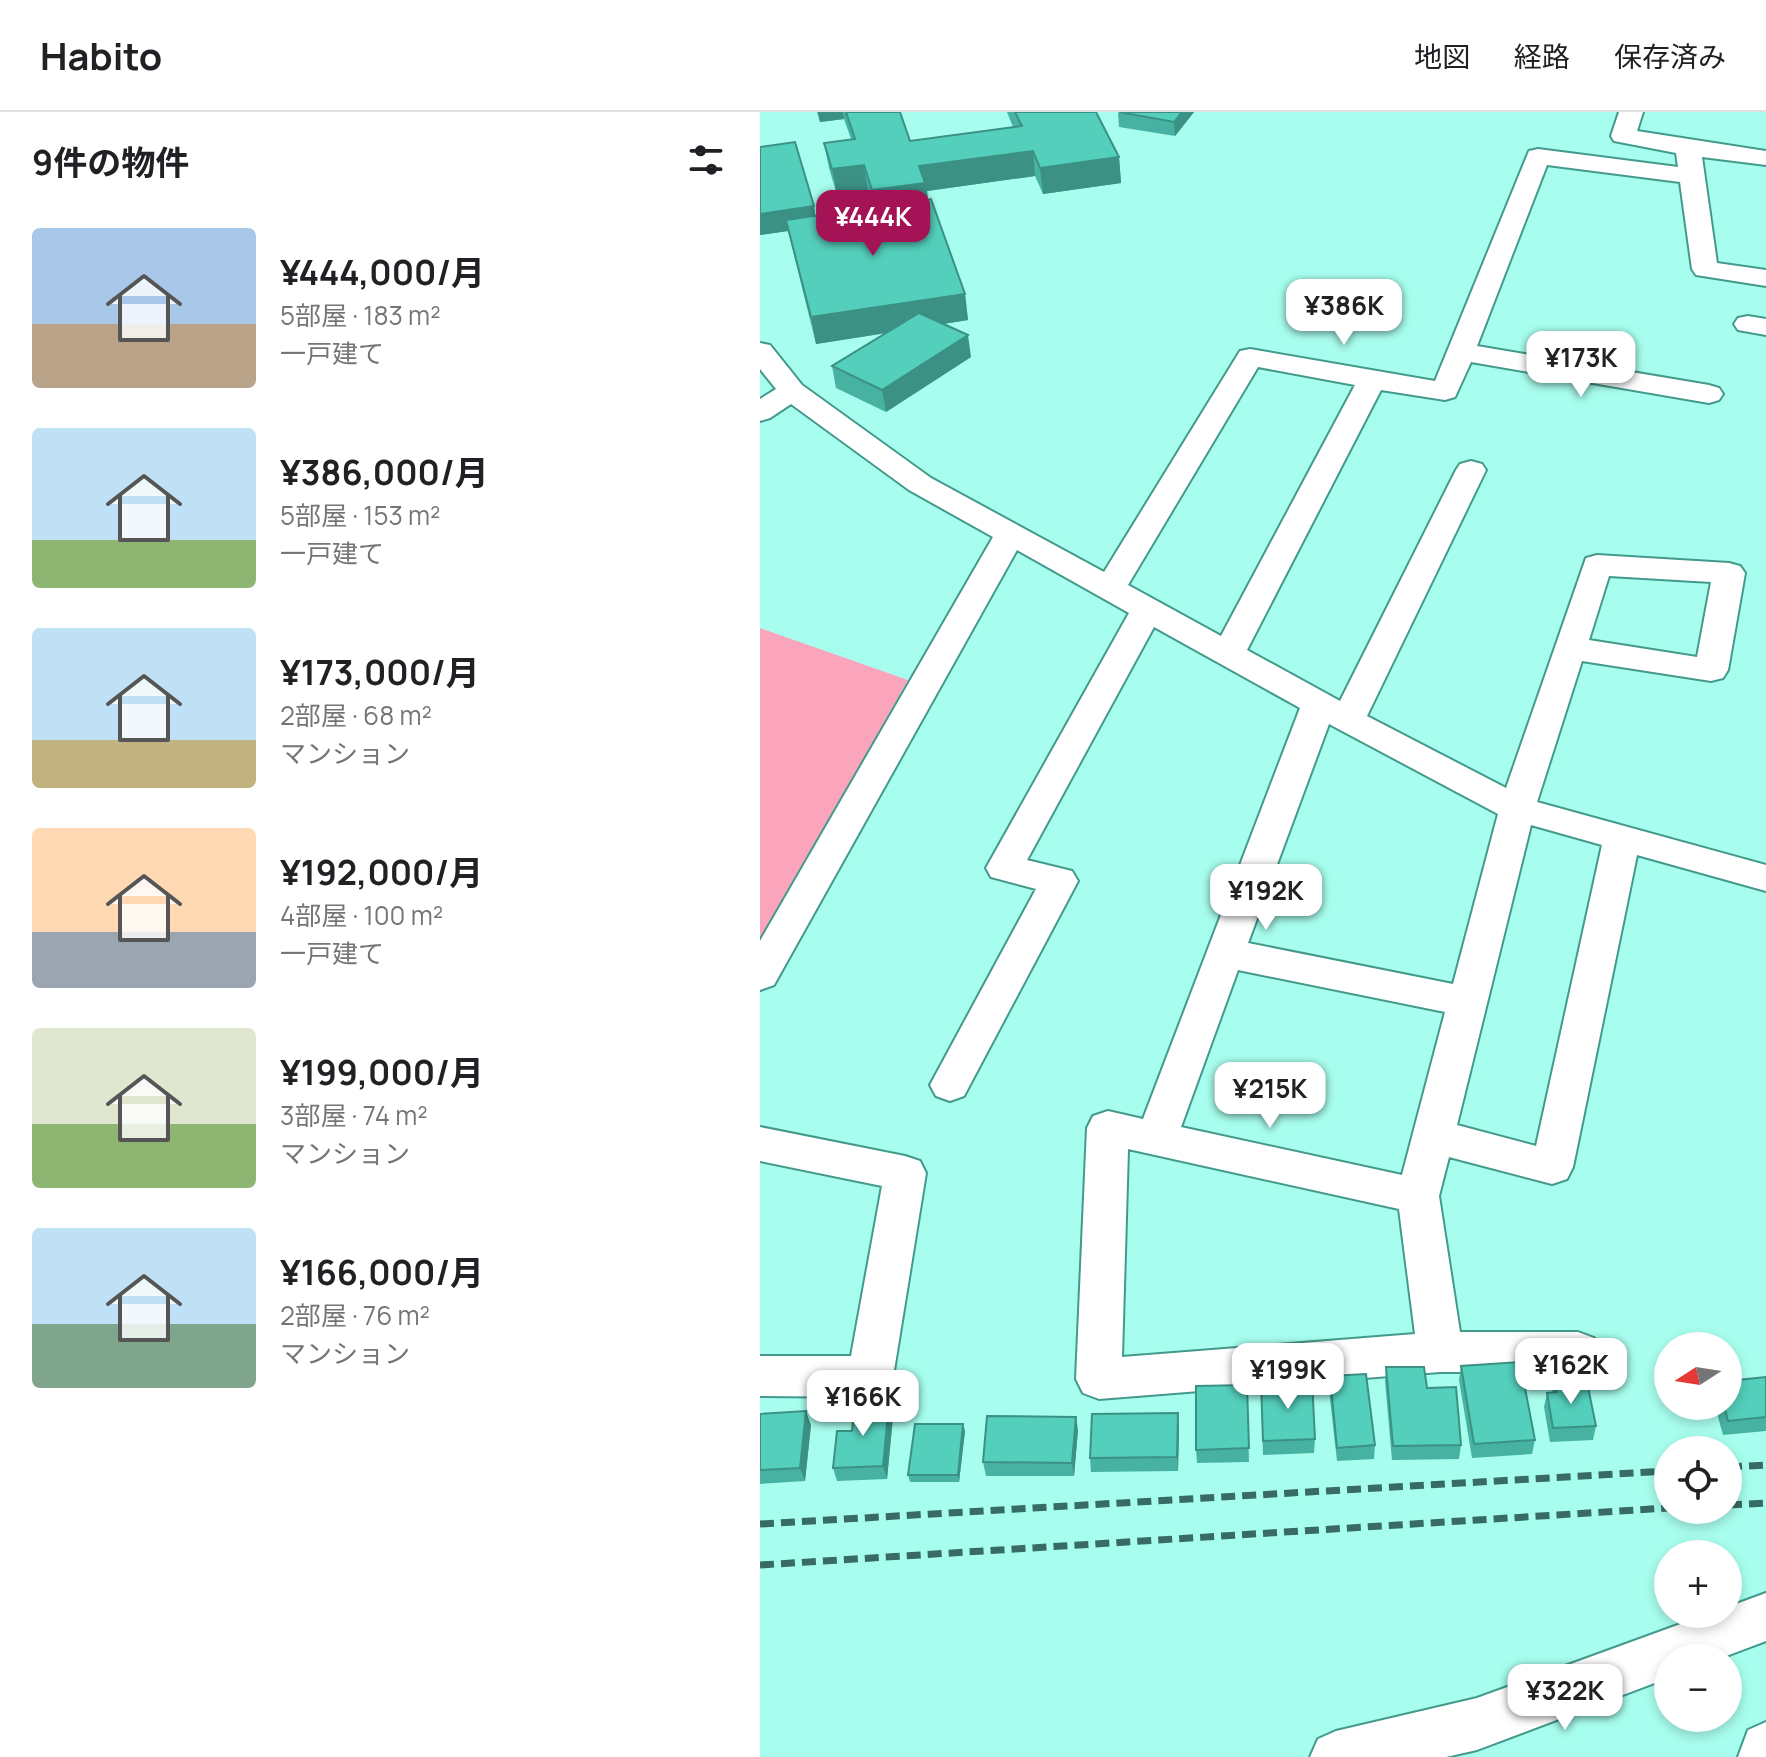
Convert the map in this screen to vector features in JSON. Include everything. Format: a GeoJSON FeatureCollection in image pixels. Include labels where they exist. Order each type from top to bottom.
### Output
{"type":"FeatureCollection","features":[{"type":"Feature","properties":{"kind":"street"},"geometry":{"type":"LineString","coordinates":[[1631,112],[1623,136],[1766,158]]}},
{"type":"Feature","properties":{"kind":"street"},"geometry":{"type":"LineString","coordinates":[[1688,148],[1705,269],[1766,278]]}},
{"type":"Feature","properties":{"kind":"street"},"geometry":{"type":"LineString","coordinates":[[1110,589],[1250,357],[1445,391],[1538,156],[1692,176]]}},
{"type":"Feature","properties":{"kind":"street"},"geometry":{"type":"LineString","coordinates":[[760,351],[792,391],[920,484],[1517,809],[1766,878]]}},
{"type":"Feature","properties":{"kind":"street"},"geometry":{"type":"LineString","coordinates":[[1461,352],[1709,394]]}},
{"type":"Feature","properties":{"kind":"street"},"geometry":{"type":"LineString","coordinates":[[1228,654],[1372,380]]}},
{"type":"Feature","properties":{"kind":"street"},"geometry":{"type":"LineString","coordinates":[[760,412],[792,391]]}},
{"type":"Feature","properties":{"kind":"street"},"geometry":{"type":"LineString","coordinates":[[1156,1138],[1225,953],[1334,712],[1471,470]]}},
{"type":"Feature","properties":{"kind":"street"},"geometry":{"type":"LineString","coordinates":[[760,975],[1010,534]]}},
{"type":"Feature","properties":{"kind":"street"},"geometry":{"type":"LineString","coordinates":[[1440,1352],[1418,1196],[1517,809],[1597,565],[1729,573],[1711,670],[1570,648]]}},
{"type":"Feature","properties":{"kind":"street"},"geometry":{"type":"LineString","coordinates":[[950,1085],[1059,881],[1004,868],[1147,609]]}},
{"type":"Feature","properties":{"kind":"street"},"geometry":{"type":"LineString","coordinates":[[1433,1136],[1552,1167],[1622,838]]}},
{"type":"Feature","properties":{"kind":"street"},"geometry":{"type":"LineString","coordinates":[[1225,953],[1468,1002]]}},
{"type":"Feature","properties":{"kind":"street"},"geometry":{"type":"LineString","coordinates":[[1418,1196],[1108,1128],[1099,1379],[1440,1352],[1578,1352]]}},
{"type":"Feature","properties":{"kind":"street"},"geometry":{"type":"LineString","coordinates":[[760,1144],[905,1173],[870,1377],[760,1376]]}},
{"type":"Feature","properties":{"kind":"street"},"geometry":{"type":"LineString","coordinates":[[1336,1757],[1477,1724],[1766,1617]]}},
{"type":"Feature","properties":{"kind":"street"},"geometry":{"type":"LineString","coordinates":[[1764,1757],[1766,1748]]}},
{"type":"Feature","properties":{"kind":"shaded area"},"geometry":{"type":"Polygon","coordinates":[[[760,628],[908,680],[760,944],[760,628]]]}},
{"type":"Feature","properties":{"kind":"building"},"geometry":{"type":"Polygon","coordinates":[[[846,112],[900,112],[910,141],[1022,126],[1015,112],[1096,112],[1119,157],[1040,168],[1033,151],[919,166],[925,183],[872,190],[864,165],[832,169],[824,143],[855,139],[846,112]]]}},
{"type":"Feature","properties":{"kind":"building"},"geometry":{"type":"Polygon","coordinates":[[[1119,112],[1182,112],[1174,122],[1119,112]]]}},
{"type":"Feature","properties":{"kind":"building"},"geometry":{"type":"Polygon","coordinates":[[[795,142],[814,206],[760,214],[760,147],[795,142]]]}},
{"type":"Feature","properties":{"kind":"building"},"geometry":{"type":"Polygon","coordinates":[[[931,199],[965,294],[811,317],[786,220],[931,199]]]}},
{"type":"Feature","properties":{"kind":"building"},"geometry":{"type":"Polygon","coordinates":[[[919,313],[968,335],[882,390],[832,366],[919,313]]]}},
{"type":"Feature","properties":{"kind":"building"},"geometry":{"type":"Polygon","coordinates":[[[1520,1362],[1535,1440],[1474,1444],[1461,1366],[1520,1362]]]}},
{"type":"Feature","properties":{"kind":"building"},"geometry":{"type":"Polygon","coordinates":[[[1386,1367],[1424,1367],[1427,1388],[1456,1387],[1461,1445],[1393,1446],[1386,1367]]]}},
{"type":"Feature","properties":{"kind":"building"},"geometry":{"type":"Polygon","coordinates":[[[1366,1374],[1375,1445],[1337,1448],[1330,1376],[1366,1374]]]}},
{"type":"Feature","properties":{"kind":"building"},"geometry":{"type":"Polygon","coordinates":[[[1766,1377],[1766,1417],[1742,1420],[1742,1380],[1766,1377]]]}},
{"type":"Feature","properties":{"kind":"building"},"geometry":{"type":"Polygon","coordinates":[[[1312,1380],[1315,1439],[1263,1441],[1261,1382],[1312,1380]]]}},
{"type":"Feature","properties":{"kind":"building"},"geometry":{"type":"Polygon","coordinates":[[[1573,1380],[1574,1387],[1588,1387],[1596,1426],[1553,1428],[1547,1393],[1557,1392],[1555,1381],[1573,1380]]]}},
{"type":"Feature","properties":{"kind":"building"},"geometry":{"type":"Polygon","coordinates":[[[1247,1385],[1249,1448],[1196,1450],[1196,1386],[1247,1385]]]}},
{"type":"Feature","properties":{"kind":"building"},"geometry":{"type":"Polygon","coordinates":[[[889,1403],[883,1466],[833,1468],[837,1431],[852,1431],[855,1404],[889,1403]]]}},
{"type":"Feature","properties":{"kind":"building"},"geometry":{"type":"Polygon","coordinates":[[[806,1411],[800,1468],[760,1470],[760,1414],[806,1411]]]}},
{"type":"Feature","properties":{"kind":"building"},"geometry":{"type":"Polygon","coordinates":[[[1178,1413],[1177,1457],[1090,1458],[1092,1414],[1178,1413]]]}},
{"type":"Feature","properties":{"kind":"building"},"geometry":{"type":"Polygon","coordinates":[[[987,1416],[1076,1417],[1072,1463],[983,1462],[987,1416]]]}},
{"type":"Feature","properties":{"kind":"building"},"geometry":{"type":"Polygon","coordinates":[[[915,1424],[963,1424],[958,1475],[908,1475],[915,1424]]]}},
{"type":"Feature","properties":{"kind":"railway"},"geometry":{"type":"LineString","coordinates":[[1742,1466],[1766,1465]]}},
{"type":"Feature","properties":{"kind":"railway"},"geometry":{"type":"LineString","coordinates":[[760,1524],[1654,1472]]}},
{"type":"Feature","properties":{"kind":"railway"},"geometry":{"type":"LineString","coordinates":[[1742,1504],[1766,1503]]}},
{"type":"Feature","properties":{"kind":"railway"},"geometry":{"type":"LineString","coordinates":[[760,1565],[1654,1509]]}}]}
